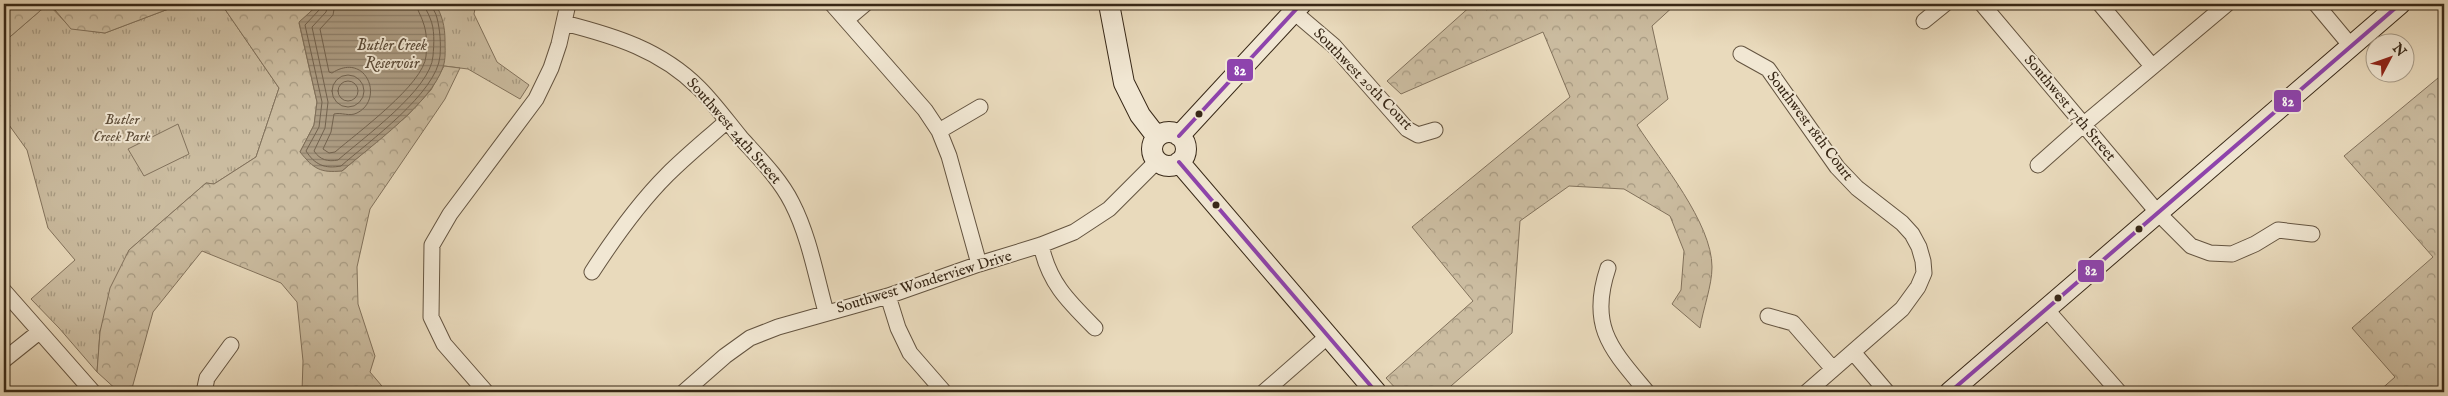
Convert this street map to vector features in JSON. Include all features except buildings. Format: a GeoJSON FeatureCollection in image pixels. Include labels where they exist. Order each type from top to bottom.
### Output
{"type":"FeatureCollection","features":[{"type":"Feature","properties":{"kind":"street"},"geometry":{"type":"LineString","coordinates":[[486,392],[444,344],[431,317],[432,245],[450,214],[536,100],[552,68],[568,4]]}},
{"type":"Feature","properties":{"kind":"street"},"geometry":{"type":"LineString","coordinates":[[832,4],[925,110],[939,131],[952,164],[979,264]]}},
{"type":"Feature","properties":{"kind":"street"},"geometry":{"type":"LineString","coordinates":[[846,20],[865,4]]}},
{"type":"Feature","properties":{"kind":"street"},"geometry":{"type":"LineString","coordinates":[[1109,4],[1124,83],[1140,115],[1156,137]]}},
{"type":"Feature","properties":{"kind":"street"},"geometry":{"type":"LineString","coordinates":[[1924,21],[1945,4]]}},
{"type":"Feature","properties":{"kind":"street","name":"Southwest 17th Street"},"geometry":{"type":"LineString","coordinates":[[1982,4],[2158,213],[2191,246],[2202,251],[2232,254],[2245,250],[2278,230],[2312,234]]}},
{"type":"Feature","properties":{"kind":"street"},"geometry":{"type":"LineString","coordinates":[[2100,4],[2152,66]]}},
{"type":"Feature","properties":{"kind":"street"},"geometry":{"type":"LineString","coordinates":[[2038,165],[2227,4]]}},
{"type":"Feature","properties":{"kind":"street"},"geometry":{"type":"LineString","coordinates":[[2316,4],[2351,46]]}},
{"type":"Feature","properties":{"kind":"street"},"geometry":{"type":"LineString","coordinates":[[1950,392],[2400,4]]}},
{"type":"Feature","properties":{"kind":"street"},"geometry":{"type":"LineString","coordinates":[[1180,136],[1298,8]]}},
{"type":"Feature","properties":{"kind":"street","name":"Southwest 20th Court"},"geometry":{"type":"LineString","coordinates":[[1298,8],[1407,129],[1418,135],[1436,130]]}},
{"type":"Feature","properties":{"kind":"street","name":"Southwest 24th Street"},"geometry":{"type":"LineString","coordinates":[[564,23],[628,41],[667,62],[701,90],[775,177],[792,204],[803,232],[826,312]]}},
{"type":"Feature","properties":{"kind":"street","name":"Southwest 18th Court"},"geometry":{"type":"LineString","coordinates":[[1741,54],[1768,69],[1837,167],[1856,188],[1902,223],[1912,234],[1919,247],[1924,273],[1918,288],[1902,310],[1853,352]]}},
{"type":"Feature","properties":{"kind":"street"},"geometry":{"type":"LineString","coordinates":[[939,131],[980,108]]}},
{"type":"Feature","properties":{"kind":"street"},"geometry":{"type":"LineString","coordinates":[[592,272],[608,247],[646,197],[667,174],[727,121]]}},
{"type":"Feature","properties":{"kind":"street"},"geometry":{"type":"LineString","coordinates":[[1168,132],[1180,136],[1186,149],[1179,162],[1168,166],[1157,161],[1152,149],[1156,137],[1168,132]]}},
{"type":"Feature","properties":{"kind":"street","name":"Southwest Wonderview Drive"},"geometry":{"type":"LineString","coordinates":[[688,391],[725,356],[750,338],[826,312],[888,296],[979,264],[1041,245],[1074,232],[1100,217],[1157,161]]}},
{"type":"Feature","properties":{"kind":"street"},"geometry":{"type":"LineString","coordinates":[[1179,162],[1376,392]]}},
{"type":"Feature","properties":{"kind":"street"},"geometry":{"type":"LineString","coordinates":[[1041,245],[1046,267],[1053,280],[1072,305],[1095,328]]}},
{"type":"Feature","properties":{"kind":"street"},"geometry":{"type":"LineString","coordinates":[[1608,268],[1602,288],[1600,310],[1607,338],[1613,351],[1647,392]]}},
{"type":"Feature","properties":{"kind":"street"},"geometry":{"type":"LineString","coordinates":[[4,291],[93,392]]}},
{"type":"Feature","properties":{"kind":"street"},"geometry":{"type":"LineString","coordinates":[[888,296],[898,328],[910,353],[944,392]]}},
{"type":"Feature","properties":{"kind":"street"},"geometry":{"type":"LineString","coordinates":[[2046,309],[2117,392]]}},
{"type":"Feature","properties":{"kind":"street"},"geometry":{"type":"LineString","coordinates":[[1768,316],[1793,323],[1833,369]]}},
{"type":"Feature","properties":{"kind":"street"},"geometry":{"type":"LineString","coordinates":[[4,360],[39,332]]}},
{"type":"Feature","properties":{"kind":"street"},"geometry":{"type":"LineString","coordinates":[[1264,392],[1328,336]]}},
{"type":"Feature","properties":{"kind":"street"},"geometry":{"type":"LineString","coordinates":[[204,392],[207,378],[232,345]]}},
{"type":"Feature","properties":{"kind":"street"},"geometry":{"type":"LineString","coordinates":[[1807,392],[1853,352],[1887,392]]}},
{"type":"Feature","properties":{"kind":"green space"},"geometry":{"type":"Polygon","coordinates":[[[4,4],[48,4],[4,42],[4,4]]]}},
{"type":"Feature","properties":{"kind":"green space","name":"Butler Creek Park"},"geometry":{"type":"Polygon","coordinates":[[[48,4],[71,28],[105,33],[179,5],[222,5],[279,88],[256,157],[214,184],[206,183],[129,250],[100,332],[97,372],[31,299],[75,260],[48,228],[27,150],[4,118],[4,42],[48,4]]]}},
{"type":"Feature","properties":{"kind":"green space"},"geometry":{"type":"Polygon","coordinates":[[[50,4],[308,4],[314,8],[299,23],[317,102],[314,125],[300,152],[342,171],[408,115],[431,90],[444,66],[460,68],[445,99],[370,209],[357,267],[358,304],[375,356],[370,372],[387,392],[302,392],[303,361],[297,302],[281,283],[202,251],[153,312],[131,392],[119,392],[97,372],[100,332],[110,288],[129,250],[206,183],[214,184],[256,157],[279,88],[222,5],[179,5],[105,33],[71,29],[50,4]]]}},
{"type":"Feature","properties":{"kind":"green space","name":"Butler Creek Reservoir"},"geometry":{"type":"Polygon","coordinates":[[[308,4],[476,4],[474,14],[497,62],[529,85],[520,99],[468,69],[444,66],[431,90],[342,171],[314,8],[308,4]]]}},
{"type":"Feature","properties":{"kind":"green space"},"geometry":{"type":"Polygon","coordinates":[[[1473,4],[1487,10],[1494,4],[1676,4],[1652,26],[1668,99],[1637,125],[1684,193],[1704,231],[1710,250],[1712,274],[1700,328],[1672,304],[1681,290],[1684,251],[1670,216],[1624,189],[1569,186],[1520,221],[1512,333],[1444,392],[1399,392],[1386,378],[1473,301],[1412,227],[1570,97],[1543,32],[1401,94],[1387,81],[1473,4]]]}},
{"type":"Feature","properties":{"kind":"green space"},"geometry":{"type":"Polygon","coordinates":[[[2444,73],[2444,392],[2378,392],[2395,377],[2352,328],[2433,257],[2344,156],[2444,73]]]}},
{"type":"Feature","properties":{"kind":"green space"},"geometry":{"type":"Polygon","coordinates":[[[178,124],[189,154],[144,176],[128,149],[178,124]]]}},
{"type":"Feature","properties":{"kind":"water","name":"Butler Creek Reservoir"},"geometry":{"type":"Polygon","coordinates":[[[319,4],[435,4],[441,16],[444,30],[444,64],[436,81],[426,95],[399,123],[342,171],[318,169],[300,152],[314,125],[317,102],[299,22],[319,4]]]}},
{"type":"Feature","properties":{"kind":"transit line","name":"82"},"geometry":{"type":"LineString","coordinates":[[1179,136],[1301,4]]}},
{"type":"Feature","properties":{"kind":"transit line","name":"82"},"geometry":{"type":"LineString","coordinates":[[1950,392],[2400,4]]}},
{"type":"Feature","properties":{"kind":"transit line","name":"82"},"geometry":{"type":"LineString","coordinates":[[1179,162],[1376,392]]}}]}
